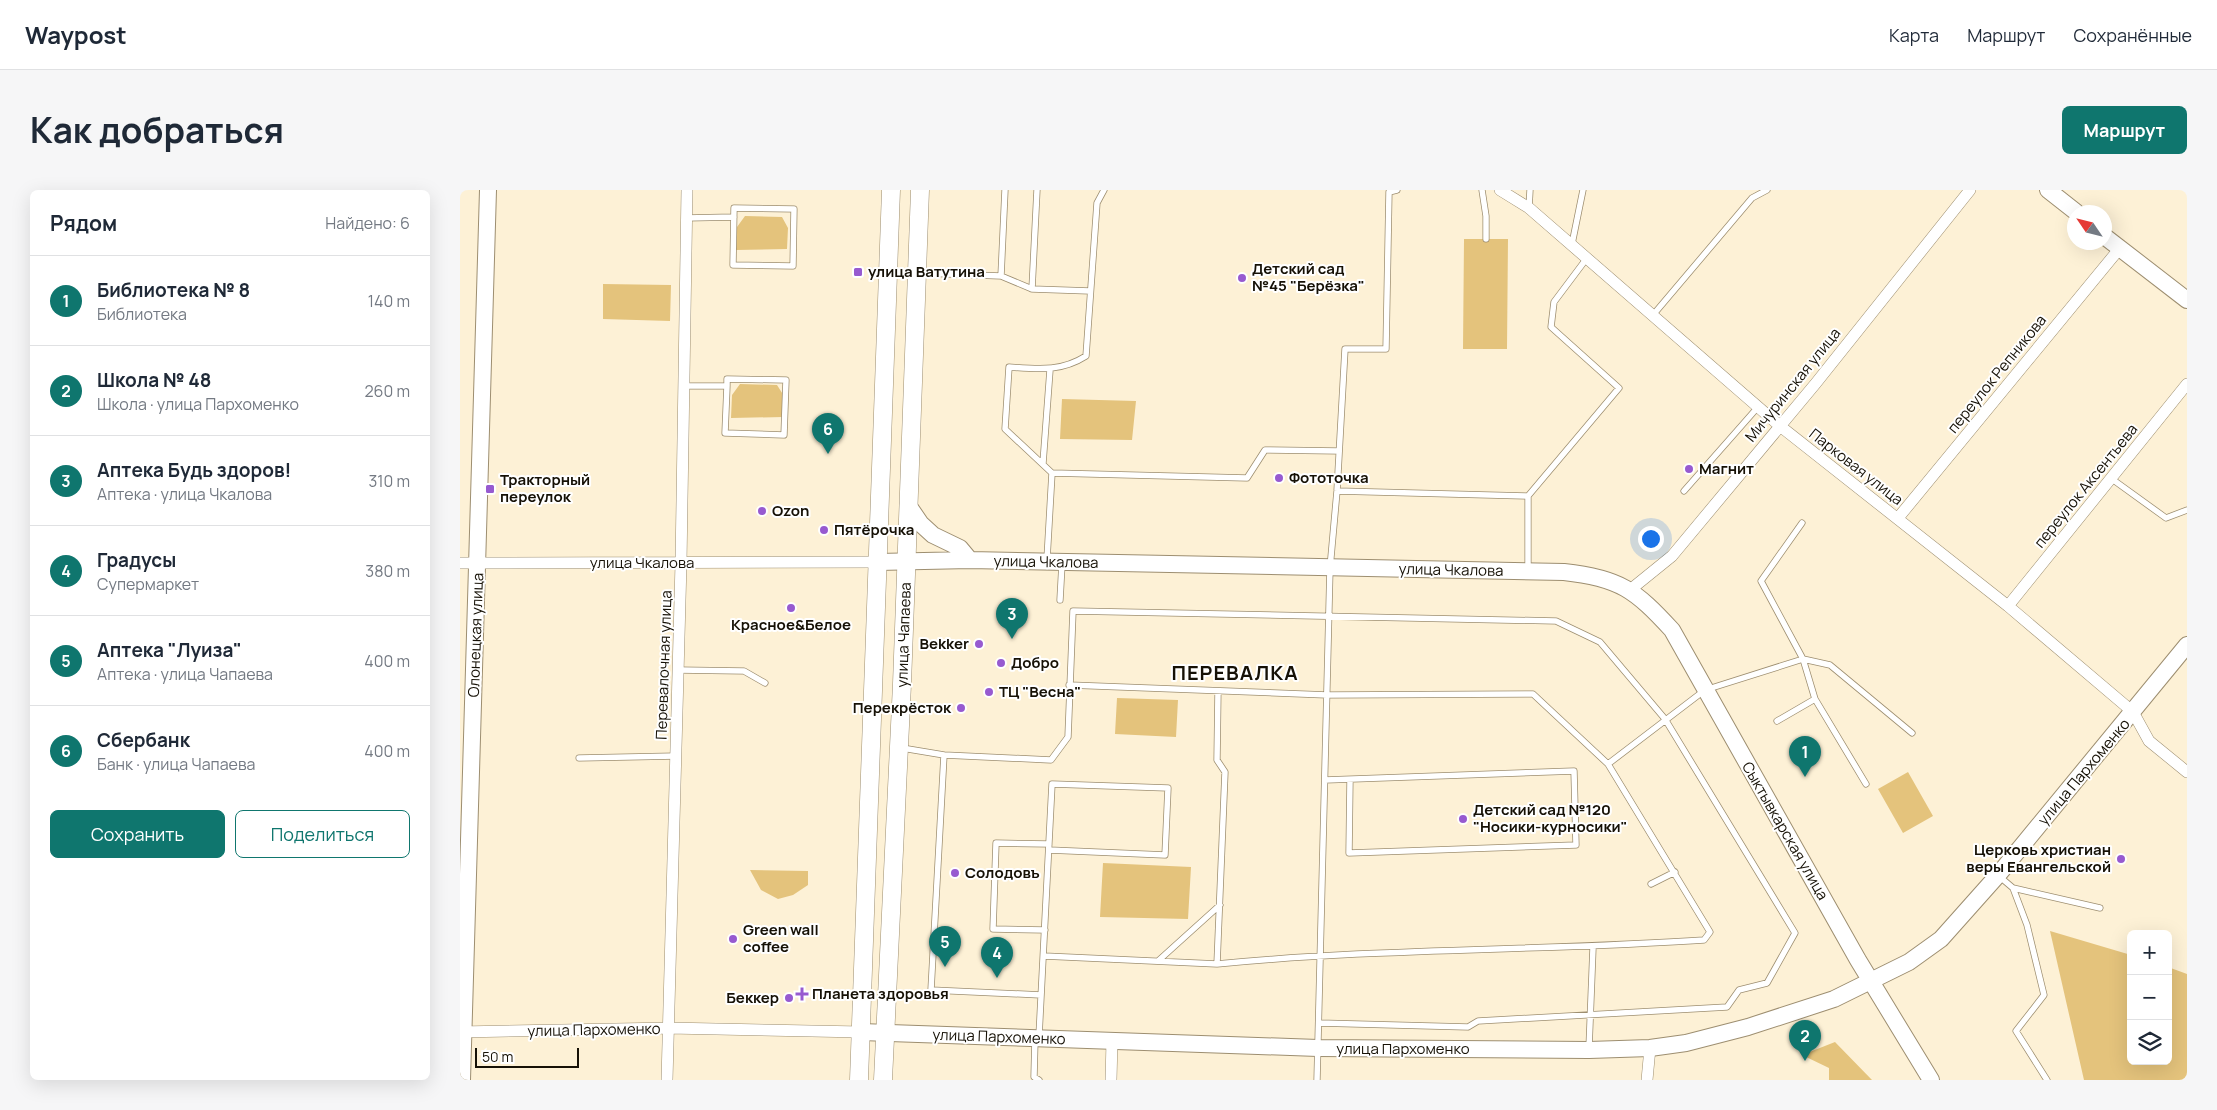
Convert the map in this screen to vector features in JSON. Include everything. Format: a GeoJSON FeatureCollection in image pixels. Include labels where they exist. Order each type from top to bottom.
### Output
{"type":"FeatureCollection","features":[{"type":"Feature","properties":{"kind":"main road","name":"Олонецкая улица"},"geometry":{"type":"LineString","coordinates":[[462,1080],[488,190]]}},
{"type":"Feature","properties":{"kind":"main road","name":"улица Чапаева"},"geometry":{"type":"LineString","coordinates":[[859,1080],[891,190]]}},
{"type":"Feature","properties":{"kind":"main road","name":"улица Чапаева"},"geometry":{"type":"LineString","coordinates":[[882,1080],[899,748],[920,190]]}},
{"type":"Feature","properties":{"kind":"main road"},"geometry":{"type":"LineString","coordinates":[[2048,190],[2067,205]]}},
{"type":"Feature","properties":{"kind":"main road"},"geometry":{"type":"LineString","coordinates":[[2112,242],[2187,300]]}},
{"type":"Feature","properties":{"kind":"main road"},"geometry":{"type":"LineString","coordinates":[[908,505],[921,524],[933,535],[960,548],[970,560]]}},
{"type":"Feature","properties":{"kind":"main road","name":"улица Чкалова"},"geometry":{"type":"LineString","coordinates":[[878,562],[970,560],[1528,571],[1597,576],[1630,590]]}},
{"type":"Feature","properties":{"kind":"main road","name":"Сыктывкарская улица"},"geometry":{"type":"LineString","coordinates":[[1630,590],[1652,608],[1672,630],[1931,1080]]}},
{"type":"Feature","properties":{"kind":"main road","name":"улица Пархоменко"},"geometry":{"type":"LineString","coordinates":[[861,1032],[1318,1048],[1589,1050],[1650,1048],[1686,1043],[1748,1027],[1834,999],[1908,962],[1941,939],[1998,875],[2187,645]]}},
{"type":"Feature","properties":{"kind":"street","name":"Перевалочная улица"},"geometry":{"type":"LineString","coordinates":[[667,1080],[681,563],[686,190]]}},
{"type":"Feature","properties":{"kind":"street","name":"Парковая улица"},"geometry":{"type":"LineString","coordinates":[[1500,190],[1529,208],[1572,244],[1758,408],[2008,606],[2133,712],[2149,741],[2187,772]]}},
{"type":"Feature","properties":{"kind":"street","name":"Мичуринская улица"},"geometry":{"type":"LineString","coordinates":[[1630,590],[1672,556],[1780,426],[1970,190]]}},
{"type":"Feature","properties":{"kind":"street","name":"переулок Репникова"},"geometry":{"type":"LineString","coordinates":[[1898,518],[2120,248]]}},
{"type":"Feature","properties":{"kind":"street","name":"переулок Аксентьева"},"geometry":{"type":"LineString","coordinates":[[2008,606],[2187,384]]}},
{"type":"Feature","properties":{"kind":"street","name":"улица Чкалова"},"geometry":{"type":"LineString","coordinates":[[460,564],[878,562]]}},
{"type":"Feature","properties":{"kind":"street","name":"улица Пархоменко"},"geometry":{"type":"LineString","coordinates":[[462,1032],[669,1028],[861,1032]]}},
{"type":"Feature","properties":{"kind":"street"},"geometry":{"type":"LineString","coordinates":[[1111,1080],[1112,1041]]}},
{"type":"Feature","properties":{"kind":"street"},"geometry":{"type":"LineString","coordinates":[[1647,1080],[1650,1048]]}},
{"type":"Feature","properties":{"kind":"lane"},"geometry":{"type":"LineString","coordinates":[[1001,276],[1005,190]]}},
{"type":"Feature","properties":{"kind":"lane"},"geometry":{"type":"LineString","coordinates":[[1032,289],[1037,190]]}},
{"type":"Feature","properties":{"kind":"lane"},"geometry":{"type":"LineString","coordinates":[[1060,600],[1054,562],[1052,473],[1005,429],[1009,367],[1050,370],[1073,364],[1086,356],[1097,204],[1104,190]]}},
{"type":"Feature","properties":{"kind":"lane"},"geometry":{"type":"LineString","coordinates":[[1318,1080],[1330,568],[1338,491],[1345,349],[1386,349],[1390,192],[1397,190]]}},
{"type":"Feature","properties":{"kind":"lane"},"geometry":{"type":"LineString","coordinates":[[1482,190],[1486,216],[1486,239]]}},
{"type":"Feature","properties":{"kind":"lane"},"geometry":{"type":"LineString","coordinates":[[1529,208],[1530,190]]}},
{"type":"Feature","properties":{"kind":"lane"},"geometry":{"type":"LineString","coordinates":[[1572,244],[1583,190]]}},
{"type":"Feature","properties":{"kind":"lane"},"geometry":{"type":"LineString","coordinates":[[1653,315],[1752,198],[1768,190]]}},
{"type":"Feature","properties":{"kind":"lane"},"geometry":{"type":"LineString","coordinates":[[734,208],[794,210],[793,266],[733,265],[734,217],[734,208]]}},
{"type":"Feature","properties":{"kind":"lane"},"geometry":{"type":"LineString","coordinates":[[686,218],[734,217]]}},
{"type":"Feature","properties":{"kind":"lane"},"geometry":{"type":"LineString","coordinates":[[1528,571],[1528,496],[1619,388],[1551,327],[1554,302],[1587,258]]}},
{"type":"Feature","properties":{"kind":"lane"},"geometry":{"type":"LineString","coordinates":[[918,272],[1001,276],[1032,289],[1090,291]]}},
{"type":"Feature","properties":{"kind":"lane"},"geometry":{"type":"LineString","coordinates":[[1043,463],[1050,370]]}},
{"type":"Feature","properties":{"kind":"lane"},"geometry":{"type":"LineString","coordinates":[[727,378],[786,380],[784,435],[725,433],[726,386],[727,378]]}},
{"type":"Feature","properties":{"kind":"lane"},"geometry":{"type":"LineString","coordinates":[[684,386],[726,386]]}},
{"type":"Feature","properties":{"kind":"lane"},"geometry":{"type":"LineString","coordinates":[[1684,491],[1758,408]]}},
{"type":"Feature","properties":{"kind":"lane"},"geometry":{"type":"LineString","coordinates":[[1052,473],[1248,478],[1265,450],[1339,451]]}},
{"type":"Feature","properties":{"kind":"lane"},"geometry":{"type":"LineString","coordinates":[[2112,479],[2166,518],[2187,510]]}},
{"type":"Feature","properties":{"kind":"lane"},"geometry":{"type":"LineString","coordinates":[[1338,491],[1528,496]]}},
{"type":"Feature","properties":{"kind":"lane"},"geometry":{"type":"LineString","coordinates":[[1802,522],[1761,581],[1803,659],[1815,699],[1866,784]]}},
{"type":"Feature","properties":{"kind":"lane"},"geometry":{"type":"LineString","coordinates":[[899,748],[944,755],[1051,760],[1068,737],[1073,611],[1556,621],[1600,642],[1665,719],[1795,933],[1767,983],[1739,990],[1727,1007],[1478,1020],[1468,1027],[1319,1023]]}},
{"type":"Feature","properties":{"kind":"lane"},"geometry":{"type":"LineString","coordinates":[[1608,764],[1705,690],[1803,659],[1830,665],[1912,733]]}},
{"type":"Feature","properties":{"kind":"lane"},"geometry":{"type":"LineString","coordinates":[[678,670],[744,671],[765,683]]}},
{"type":"Feature","properties":{"kind":"lane"},"geometry":{"type":"LineString","coordinates":[[1044,956],[1217,964],[1321,957],[1593,948],[1704,940],[1710,932],[1608,764],[1533,694],[1327,695],[1069,685]]}},
{"type":"Feature","properties":{"kind":"lane"},"geometry":{"type":"LineString","coordinates":[[1217,964],[1225,772],[1217,760],[1218,691]]}},
{"type":"Feature","properties":{"kind":"lane"},"geometry":{"type":"LineString","coordinates":[[1777,721],[1815,699]]}},
{"type":"Feature","properties":{"kind":"lane"},"geometry":{"type":"LineString","coordinates":[[944,755],[932,990],[1041,996]]}},
{"type":"Feature","properties":{"kind":"lane"},"geometry":{"type":"LineString","coordinates":[[579,758],[676,756]]}},
{"type":"Feature","properties":{"kind":"lane"},"geometry":{"type":"LineString","coordinates":[[1325,780],[1574,771],[1576,846],[1349,853],[1350,780]]}},
{"type":"Feature","properties":{"kind":"lane"},"geometry":{"type":"LineString","coordinates":[[1038,1080],[1034,1077],[1044,956],[1045,930],[1049,847],[1052,784],[1168,788],[1165,855],[1049,847],[996,843],[993,929],[1045,930]]}},
{"type":"Feature","properties":{"kind":"lane"},"geometry":{"type":"LineString","coordinates":[[1651,884],[1675,872]]}},
{"type":"Feature","properties":{"kind":"lane"},"geometry":{"type":"LineString","coordinates":[[1998,875],[2013,888],[2100,908]]}},
{"type":"Feature","properties":{"kind":"lane"},"geometry":{"type":"LineString","coordinates":[[2013,888],[2027,925],[2044,995],[2016,1031],[2047,1080]]}},
{"type":"Feature","properties":{"kind":"lane"},"geometry":{"type":"LineString","coordinates":[[1158,961],[1220,905]]}},
{"type":"Feature","properties":{"kind":"lane"},"geometry":{"type":"LineString","coordinates":[[1589,1050],[1592,1015],[1593,948]]}},
{"type":"Feature","properties":{"kind":"shaded area"},"geometry":{"type":"Polygon","coordinates":[[[745,216],[782,217],[788,228],[787,249],[736,250],[737,227],[745,216]]]}},
{"type":"Feature","properties":{"kind":"shaded area"},"geometry":{"type":"Polygon","coordinates":[[[1464,239],[1508,239],[1507,349],[1463,349],[1464,239]]]}},
{"type":"Feature","properties":{"kind":"shaded area"},"geometry":{"type":"Polygon","coordinates":[[[603,284],[671,285],[670,321],[603,319],[603,284]]]}},
{"type":"Feature","properties":{"kind":"shaded area"},"geometry":{"type":"Polygon","coordinates":[[[740,384],[777,385],[784,396],[783,417],[731,418],[732,395],[740,384]]]}},
{"type":"Feature","properties":{"kind":"shaded area"},"geometry":{"type":"Polygon","coordinates":[[[1062,399],[1136,401],[1132,440],[1060,439],[1062,399]]]}},
{"type":"Feature","properties":{"kind":"shaded area"},"geometry":{"type":"Polygon","coordinates":[[[1117,698],[1178,700],[1176,737],[1115,734],[1117,698]]]}},
{"type":"Feature","properties":{"kind":"shaded area"},"geometry":{"type":"Polygon","coordinates":[[[1908,772],[1933,816],[1903,833],[1878,789],[1908,772]]]}},
{"type":"Feature","properties":{"kind":"shaded area"},"geometry":{"type":"Polygon","coordinates":[[[1103,863],[1191,867],[1188,919],[1100,917],[1103,863]]]}},
{"type":"Feature","properties":{"kind":"shaded area"},"geometry":{"type":"Polygon","coordinates":[[[750,870],[808,871],[808,885],[793,895],[778,899],[761,890],[750,870]]]}},
{"type":"Feature","properties":{"kind":"shaded area"},"geometry":{"type":"Polygon","coordinates":[[[2050,931],[2127,954],[2127,1065],[2172,1065],[2172,968],[2187,974],[2187,1080],[2084,1080],[2050,931]]]}},
{"type":"Feature","properties":{"kind":"shaded area"},"geometry":{"type":"Polygon","coordinates":[[[1835,1042],[1872,1080],[1829,1080],[1829,1068],[1802,1055],[1835,1042]]]}},
{"type":"Feature","properties":{"kind":"place","name":"улица Ватутина"},"geometry":{"type":"Point","coordinates":[858,272]}},
{"type":"Feature","properties":{"kind":"place","name":"Детский сад №45 \"Берёзка\""},"geometry":{"type":"Point","coordinates":[1242,278]}},
{"type":"Feature","properties":{"kind":"place","name":"Сбербанк"},"geometry":{"type":"Point","coordinates":[828,454]}},
{"type":"Feature","properties":{"kind":"place","name":"Магнит"},"geometry":{"type":"Point","coordinates":[1689,469]}},
{"type":"Feature","properties":{"kind":"place","name":"Фототочка"},"geometry":{"type":"Point","coordinates":[1279,478]}},
{"type":"Feature","properties":{"kind":"place","name":"Тракторный переулок"},"geometry":{"type":"Point","coordinates":[490,489]}},
{"type":"Feature","properties":{"kind":"place","name":"Ozon"},"geometry":{"type":"Point","coordinates":[762,511]}},
{"type":"Feature","properties":{"kind":"place","name":"Пятёрочка"},"geometry":{"type":"Point","coordinates":[824,530]}},
{"type":"Feature","properties":{"kind":"place","name":"Красное&Белое"},"geometry":{"type":"Point","coordinates":[791,608]}},
{"type":"Feature","properties":{"kind":"place","name":"Аптека Будь здоров!"},"geometry":{"type":"Point","coordinates":[1012,639]}},
{"type":"Feature","properties":{"kind":"place","name":"Bekker"},"geometry":{"type":"Point","coordinates":[979,644]}},
{"type":"Feature","properties":{"kind":"place","name":"Добро"},"geometry":{"type":"Point","coordinates":[1001,663]}},
{"type":"Feature","properties":{"kind":"place","name":"ТЦ \"Весна\""},"geometry":{"type":"Point","coordinates":[989,692]}},
{"type":"Feature","properties":{"kind":"place","name":"Перекрёсток"},"geometry":{"type":"Point","coordinates":[961,708]}},
{"type":"Feature","properties":{"kind":"place","name":"Библиотека № 8"},"geometry":{"type":"Point","coordinates":[1805,777]}},
{"type":"Feature","properties":{"kind":"place","name":"Детский сад №120 \"Носики-курносики\""},"geometry":{"type":"Point","coordinates":[1463,819]}},
{"type":"Feature","properties":{"kind":"place","name":"Церковь христиан веры Евангельской"},"geometry":{"type":"Point","coordinates":[2121,859]}},
{"type":"Feature","properties":{"kind":"place","name":"Солодовъ"},"geometry":{"type":"Point","coordinates":[955,873]}},
{"type":"Feature","properties":{"kind":"place","name":"Green wall coffee"},"geometry":{"type":"Point","coordinates":[733,939]}},
{"type":"Feature","properties":{"kind":"place","name":"Аптека \"Луиза\""},"geometry":{"type":"Point","coordinates":[945,967]}},
{"type":"Feature","properties":{"kind":"place","name":"Градусы"},"geometry":{"type":"Point","coordinates":[997,978]}},
{"type":"Feature","properties":{"kind":"place","name":"Планета здоровья"},"geometry":{"type":"Point","coordinates":[802,994]}},
{"type":"Feature","properties":{"kind":"place","name":"Беккер"},"geometry":{"type":"Point","coordinates":[789,998]}},
{"type":"Feature","properties":{"kind":"place","name":"Школа № 48"},"geometry":{"type":"Point","coordinates":[1805,1061]}},
{"type":"Feature","properties":{"kind":"district","name":"ПЕРЕВАЛКА"},"geometry":{"type":"Point","coordinates":[1235,673]}}]}
